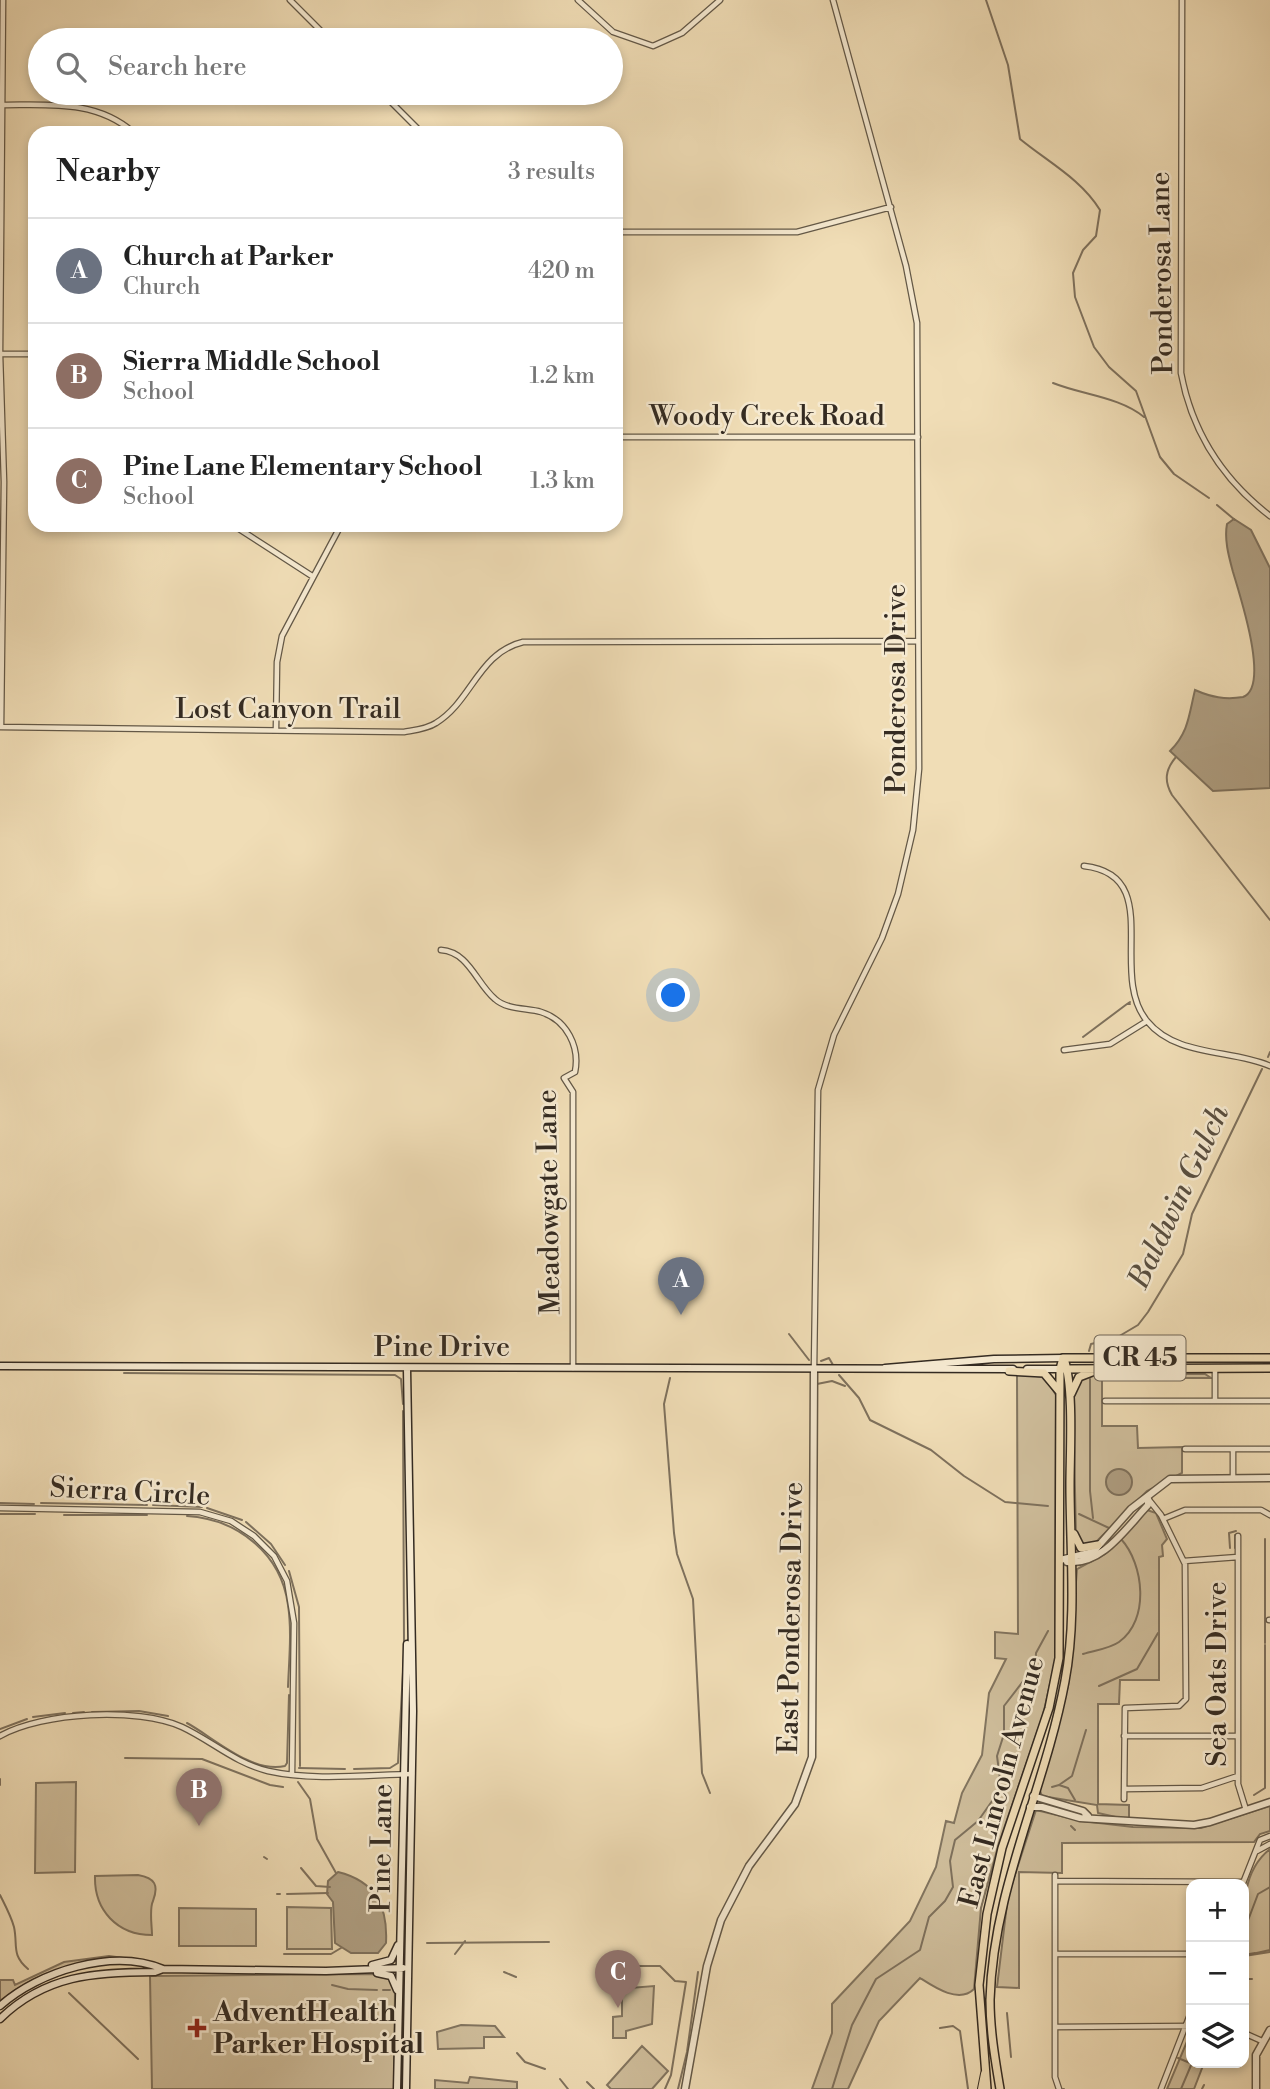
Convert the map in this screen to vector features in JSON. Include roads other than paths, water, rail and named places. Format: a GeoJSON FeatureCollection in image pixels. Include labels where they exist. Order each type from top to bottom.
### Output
{"type":"FeatureCollection","features":[{"type":"Feature","properties":{"kind":"highway"},"geometry":{"type":"LineString","coordinates":[[985,2074],[985,2089]]}},
{"type":"Feature","properties":{"kind":"main road","name":"East Lincoln Avenue"},"geometry":{"type":"LineString","coordinates":[[1000,2089],[991,2025],[991,1982],[1006,1890],[1067,1674],[1070,1559],[1069,1410],[1063,1358]]}},
{"type":"Feature","properties":{"kind":"main road","name":"Pine Drive"},"geometry":{"type":"LineString","coordinates":[[883,1369],[994,1359],[1270,1358]]}},
{"type":"Feature","properties":{"kind":"main road","name":"Pine Drive"},"geometry":{"type":"LineString","coordinates":[[0,1366],[1009,1371],[1270,1368]]}},
{"type":"Feature","properties":{"kind":"main road","name":"Pine Lane"},"geometry":{"type":"LineString","coordinates":[[406,2089],[410,1607],[407,1368]]}},
{"type":"Feature","properties":{"kind":"main road","name":"East Lincoln Avenue"},"geometry":{"type":"LineString","coordinates":[[985,2074],[979,1985],[984,1930],[1000,1856],[1056,1681],[1060,1641],[1059,1392],[1063,1369]]}},
{"type":"Feature","properties":{"kind":"main road","name":"East Ponderosa Drive"},"geometry":{"type":"LineString","coordinates":[[685,2089],[707,1966],[721,1920],[749,1866],[799,1797],[813,1757],[814,1370]]}},
{"type":"Feature","properties":{"kind":"main road"},"geometry":{"type":"LineString","coordinates":[[1069,1410],[1072,1387],[1083,1375],[1131,1370]]}},
{"type":"Feature","properties":{"kind":"main road"},"geometry":{"type":"LineString","coordinates":[[1009,1371],[1044,1373],[1059,1392]]}},
{"type":"Feature","properties":{"kind":"main road"},"geometry":{"type":"LineString","coordinates":[[1070,1559],[1090,1553],[1137,1504],[1148,1499],[1160,1485],[1172,1479],[1270,1478]]}},
{"type":"Feature","properties":{"kind":"main road"},"geometry":{"type":"LineString","coordinates":[[1060,1560],[1096,1557],[1148,1505],[1148,1499]]}},
{"type":"Feature","properties":{"kind":"main road"},"geometry":{"type":"LineString","coordinates":[[1070,1503],[1074,1508],[1076,1543],[1085,1549],[1098,1545]]}},
{"type":"Feature","properties":{"kind":"main road","name":"Pine Lane"},"geometry":{"type":"LineString","coordinates":[[397,2089],[398,2032],[405,1968],[401,1887],[408,1774]]}},
{"type":"Feature","properties":{"kind":"main road"},"geometry":{"type":"LineString","coordinates":[[1032,1796],[1083,1811],[1088,1816]]}},
{"type":"Feature","properties":{"kind":"main road"},"geometry":{"type":"LineString","coordinates":[[1029,1807],[1042,1807],[1080,1818],[1088,1816],[1142,1824],[1196,1825],[1270,1802]]}},
{"type":"Feature","properties":{"kind":"main road"},"geometry":{"type":"LineString","coordinates":[[338,1970],[343,1966],[384,1964],[395,1956],[398,1947],[401,1887]]}},
{"type":"Feature","properties":{"kind":"main road"},"geometry":{"type":"LineString","coordinates":[[0,2006],[33,1982],[79,1966],[113,1963],[163,1969],[405,1968]]}},
{"type":"Feature","properties":{"kind":"main road"},"geometry":{"type":"LineString","coordinates":[[0,2018],[32,1993],[65,1979],[98,1973],[155,1972],[163,1969]]}},
{"type":"Feature","properties":{"kind":"main road"},"geometry":{"type":"LineString","coordinates":[[338,1970],[344,1974],[383,1973],[393,1978],[397,1987],[398,2032]]}},
{"type":"Feature","properties":{"kind":"main road"},"geometry":{"type":"LineString","coordinates":[[1256,2089],[1255,2064],[1262,2041],[1270,2030]]}},
{"type":"Feature","properties":{"kind":"street"},"geometry":{"type":"LineString","coordinates":[[1,727],[4,482],[0,354],[3,0]]}},
{"type":"Feature","properties":{"kind":"street"},"geometry":{"type":"LineString","coordinates":[[290,0],[318,28]]}},
{"type":"Feature","properties":{"kind":"street"},"geometry":{"type":"LineString","coordinates":[[578,0],[609,28]]}},
{"type":"Feature","properties":{"kind":"street"},"geometry":{"type":"LineString","coordinates":[[623,36],[653,46],[682,33],[720,0]]}},
{"type":"Feature","properties":{"kind":"street","name":"Ponderosa Drive"},"geometry":{"type":"LineString","coordinates":[[814,1370],[818,1090],[827,1052],[886,928],[908,858],[918,786],[916,313],[891,207],[833,0]]}},
{"type":"Feature","properties":{"kind":"street","name":"Ponderosa Lane"},"geometry":{"type":"LineString","coordinates":[[1182,0],[1181,373],[1195,421],[1213,457],[1237,487],[1270,516]]}},
{"type":"Feature","properties":{"kind":"street"},"geometry":{"type":"LineString","coordinates":[[3,105],[86,107],[110,116],[124,126]]}},
{"type":"Feature","properties":{"kind":"street"},"geometry":{"type":"LineString","coordinates":[[394,105],[415,126]]}},
{"type":"Feature","properties":{"kind":"street"},"geometry":{"type":"LineString","coordinates":[[623,232],[797,232],[891,207]]}},
{"type":"Feature","properties":{"kind":"street"},"geometry":{"type":"LineString","coordinates":[[0,354],[28,354]]}},
{"type":"Feature","properties":{"kind":"street","name":"Woody Creek Road"},"geometry":{"type":"LineString","coordinates":[[623,437],[918,437]]}},
{"type":"Feature","properties":{"kind":"street"},"geometry":{"type":"LineString","coordinates":[[244,532],[312,576]]}},
{"type":"Feature","properties":{"kind":"street"},"geometry":{"type":"LineString","coordinates":[[276,729],[279,647],[291,615],[337,532]]}},
{"type":"Feature","properties":{"kind":"street","name":"Lost Canyon Trail"},"geometry":{"type":"LineString","coordinates":[[1,727],[393,732],[429,726],[447,713],[497,653],[513,644],[534,640],[917,641]]}},
{"type":"Feature","properties":{"kind":"street"},"geometry":{"type":"LineString","coordinates":[[1084,866],[1113,873],[1128,893],[1131,984],[1147,1021],[1177,1043],[1251,1058],[1270,1066]]}},
{"type":"Feature","properties":{"kind":"street","name":"Meadowgate Lane"},"geometry":{"type":"LineString","coordinates":[[441,950],[459,955],[494,998],[554,1018],[575,1044],[578,1056],[575,1072],[564,1078],[573,1092],[573,1368]]}},
{"type":"Feature","properties":{"kind":"street"},"geometry":{"type":"LineString","coordinates":[[1064,1050],[1110,1044],[1147,1021]]}},
{"type":"Feature","properties":{"kind":"street"},"geometry":{"type":"LineString","coordinates":[[1215,1370],[1215,1401]]}},
{"type":"Feature","properties":{"kind":"street"},"geometry":{"type":"LineString","coordinates":[[1105,1401],[1270,1401]]}},
{"type":"Feature","properties":{"kind":"street"},"geometry":{"type":"LineString","coordinates":[[1185,1448],[1270,1449]]}},
{"type":"Feature","properties":{"kind":"street"},"geometry":{"type":"LineString","coordinates":[[1233,1449],[1233,1478]]}},
{"type":"Feature","properties":{"kind":"street"},"geometry":{"type":"LineString","coordinates":[[1124,1799],[1126,1707],[1178,1706],[1185,1702],[1184,1561],[1163,1518],[1148,1499]]}},
{"type":"Feature","properties":{"kind":"street","name":"Sierra Circle"},"geometry":{"type":"LineString","coordinates":[[0,1508],[197,1511],[230,1521],[259,1540],[282,1569],[293,1604],[292,1774]]}},
{"type":"Feature","properties":{"kind":"street"},"geometry":{"type":"LineString","coordinates":[[1163,1518],[1188,1510],[1261,1510],[1270,1515]]}},
{"type":"Feature","properties":{"kind":"street","name":"Sea Oats Drive"},"geometry":{"type":"LineString","coordinates":[[1238,1536],[1238,1776],[1246,1810]]}},
{"type":"Feature","properties":{"kind":"street"},"geometry":{"type":"LineString","coordinates":[[1184,1561],[1238,1557]]}},
{"type":"Feature","properties":{"kind":"street"},"geometry":{"type":"LineString","coordinates":[[0,1737],[31,1723],[50,1720],[149,1718],[182,1727],[248,1764],[292,1774],[408,1774]]}},
{"type":"Feature","properties":{"kind":"street"},"geometry":{"type":"LineString","coordinates":[[1124,1736],[1238,1736]]}},
{"type":"Feature","properties":{"kind":"street"},"geometry":{"type":"LineString","coordinates":[[1124,1789],[1202,1788],[1238,1776]]}},
{"type":"Feature","properties":{"kind":"street"},"geometry":{"type":"LineString","coordinates":[[1245,1879],[1261,1839],[1270,1836]]}},
{"type":"Feature","properties":{"kind":"street"},"geometry":{"type":"LineString","coordinates":[[1257,1851],[1270,1844]]}},
{"type":"Feature","properties":{"kind":"street"},"geometry":{"type":"LineString","coordinates":[[1059,2089],[1055,2080],[1055,1878],[1186,1881]]}},
{"type":"Feature","properties":{"kind":"street"},"geometry":{"type":"LineString","coordinates":[[1055,1954],[1186,1954]]}},
{"type":"Feature","properties":{"kind":"street"},"geometry":{"type":"LineString","coordinates":[[1055,2027],[1186,2026]]}},
{"type":"Feature","properties":{"kind":"street"},"geometry":{"type":"LineString","coordinates":[[1161,2089],[1186,2033]]}},
{"type":"Feature","properties":{"kind":"street"},"geometry":{"type":"LineString","coordinates":[[1249,2035],[1262,2041]]}},
{"type":"Feature","properties":{"kind":"waterway","name":"Baldwin Gulch"},"geometry":{"type":"LineString","coordinates":[[986,0],[1008,65],[1020,139],[1074,180],[1100,210],[1096,236],[1083,250],[1073,273],[1075,297],[1094,347],[1109,367],[1136,391],[1160,457],[1174,474],[1209,498]]}},
{"type":"Feature","properties":{"kind":"waterway"},"geometry":{"type":"LineString","coordinates":[[1053,383],[1124,405],[1144,417]]}},
{"type":"Feature","properties":{"kind":"waterway","name":"Baldwin Gulch"},"geometry":{"type":"LineString","coordinates":[[1217,505],[1235,520]]}},
{"type":"Feature","properties":{"kind":"waterway"},"geometry":{"type":"LineString","coordinates":[[1176,757],[1167,776],[1172,795],[1270,920]]}},
{"type":"Feature","properties":{"kind":"waterway"},"geometry":{"type":"LineString","coordinates":[[1130,1002],[1127,1004],[1130,1004]]}},
{"type":"Feature","properties":{"kind":"waterway"},"geometry":{"type":"LineString","coordinates":[[1083,1037],[1127,1004]]}},
{"type":"Feature","properties":{"kind":"waterway","name":"Baldwin Gulch"},"geometry":{"type":"LineString","coordinates":[[1268,1057],[1270,1052]]}},
{"type":"Feature","properties":{"kind":"waterway","name":"Baldwin Gulch"},"geometry":{"type":"LineString","coordinates":[[1089,1351],[1091,1344],[1116,1338],[1138,1325],[1148,1312],[1183,1254],[1192,1214],[1262,1069]]}},
{"type":"Feature","properties":{"kind":"waterway"},"geometry":{"type":"LineString","coordinates":[[789,1334],[809,1360]]}},
{"type":"Feature","properties":{"kind":"waterway"},"geometry":{"type":"LineString","coordinates":[[821,1361],[829,1358],[833,1365]]}},
{"type":"Feature","properties":{"kind":"waterway"},"geometry":{"type":"LineString","coordinates":[[124,1373],[395,1375],[401,1379],[403,1404]]}},
{"type":"Feature","properties":{"kind":"waterway"},"geometry":{"type":"LineString","coordinates":[[839,1375],[859,1398],[870,1420],[931,1450],[964,1476],[1005,1502],[1048,1506]]}},
{"type":"Feature","properties":{"kind":"waterway"},"geometry":{"type":"LineString","coordinates":[[670,1378],[664,1404],[674,1533],[677,1554],[693,1599],[702,1773],[710,1793]]}},
{"type":"Feature","properties":{"kind":"waterway","name":"Baldwin Gulch"},"geometry":{"type":"LineString","coordinates":[[1090,1379],[1090,1491],[1093,1518]]}},
{"type":"Feature","properties":{"kind":"waterway"},"geometry":{"type":"LineString","coordinates":[[817,1384],[832,1381],[845,1386]]}},
{"type":"Feature","properties":{"kind":"waterway"},"geometry":{"type":"LineString","coordinates":[[403,1411],[404,1644]]}},
{"type":"Feature","properties":{"kind":"waterway"},"geometry":{"type":"LineString","coordinates":[[0,1503],[34,1504]]}},
{"type":"Feature","properties":{"kind":"waterway"},"geometry":{"type":"LineString","coordinates":[[41,1503],[147,1505]]}},
{"type":"Feature","properties":{"kind":"waterway"},"geometry":{"type":"LineString","coordinates":[[153,1505],[202,1507]]}},
{"type":"Feature","properties":{"kind":"waterway"},"geometry":{"type":"LineString","coordinates":[[207,1508],[242,1520]]}},
{"type":"Feature","properties":{"kind":"waterway"},"geometry":{"type":"LineString","coordinates":[[0,1514],[35,1514]]}},
{"type":"Feature","properties":{"kind":"waterway","name":"Baldwin Gulch"},"geometry":{"type":"LineString","coordinates":[[1079,1514],[1109,1528]]}},
{"type":"Feature","properties":{"kind":"waterway"},"geometry":{"type":"LineString","coordinates":[[64,1515],[147,1515]]}},
{"type":"Feature","properties":{"kind":"waterway"},"geometry":{"type":"LineString","coordinates":[[187,1516],[223,1524],[239,1532],[254,1542],[276,1570],[284,1586],[288,1605],[288,1687]]}},
{"type":"Feature","properties":{"kind":"waterway"},"geometry":{"type":"LineString","coordinates":[[246,1522],[271,1544],[285,1565]]}},
{"type":"Feature","properties":{"kind":"waterway"},"geometry":{"type":"LineString","coordinates":[[1230,1548],[1229,1533],[1236,1531]]}},
{"type":"Feature","properties":{"kind":"waterway"},"geometry":{"type":"LineString","coordinates":[[1235,1535],[1235,1548]]}},
{"type":"Feature","properties":{"kind":"waterway","name":"Baldwin Gulch"},"geometry":{"type":"LineString","coordinates":[[1083,1654],[1119,1642],[1136,1620],[1139,1577],[1129,1550],[1121,1539]]}},
{"type":"Feature","properties":{"kind":"waterway"},"geometry":{"type":"LineString","coordinates":[[1265,1539],[1265,1643]]}},
{"type":"Feature","properties":{"kind":"waterway"},"geometry":{"type":"LineString","coordinates":[[289,1571],[299,1607],[300,1766]]}},
{"type":"Feature","properties":{"kind":"waterway"},"geometry":{"type":"LineString","coordinates":[[1035,1668],[1036,1653],[1048,1631]]}},
{"type":"Feature","properties":{"kind":"waterway"},"geometry":{"type":"LineString","coordinates":[[1099,1686],[1137,1669],[1158,1633]]}},
{"type":"Feature","properties":{"kind":"waterway"},"geometry":{"type":"LineString","coordinates":[[1254,1795],[1265,1788],[1265,1645]]}},
{"type":"Feature","properties":{"kind":"waterway"},"geometry":{"type":"LineString","coordinates":[[354,1769],[390,1768],[398,1763],[404,1654]]}},
{"type":"Feature","properties":{"kind":"waterway","name":"Baldwin Gulch"},"geometry":{"type":"LineString","coordinates":[[832,2089],[852,2025],[876,1979],[920,1950],[929,1917],[945,1901],[953,1887],[950,1861],[955,1840],[978,1821],[997,1794],[1000,1779],[997,1756],[1004,1734],[1004,1706],[1031,1671],[1043,1666]]}},
{"type":"Feature","properties":{"kind":"waterway"},"geometry":{"type":"LineString","coordinates":[[285,1766],[289,1695]]}},
{"type":"Feature","properties":{"kind":"waterway"},"geometry":{"type":"LineString","coordinates":[[92,1712],[139,1711],[168,1716]]}},
{"type":"Feature","properties":{"kind":"waterway"},"geometry":{"type":"LineString","coordinates":[[73,1713],[84,1712]]}},
{"type":"Feature","properties":{"kind":"waterway"},"geometry":{"type":"LineString","coordinates":[[33,1717],[65,1713]]}},
{"type":"Feature","properties":{"kind":"waterway"},"geometry":{"type":"LineString","coordinates":[[0,1729],[27,1719]]}},
{"type":"Feature","properties":{"kind":"waterway"},"geometry":{"type":"LineString","coordinates":[[187,1723],[246,1760],[259,1765],[285,1766]]}},
{"type":"Feature","properties":{"kind":"waterway"},"geometry":{"type":"LineString","coordinates":[[1059,1785],[1072,1776],[1086,1730]]}},
{"type":"Feature","properties":{"kind":"waterway"},"geometry":{"type":"LineString","coordinates":[[125,1758],[202,1759],[270,1785],[283,1787]]}},
{"type":"Feature","properties":{"kind":"waterway"},"geometry":{"type":"LineString","coordinates":[[299,1768],[345,1769]]}},
{"type":"Feature","properties":{"kind":"waterway"},"geometry":{"type":"LineString","coordinates":[[0,1779],[0,1785]]}},
{"type":"Feature","properties":{"kind":"waterway"},"geometry":{"type":"LineString","coordinates":[[298,1782],[310,1799],[317,1839],[336,1873]]}},
{"type":"Feature","properties":{"kind":"waterway"},"geometry":{"type":"LineString","coordinates":[[1052,1787],[1059,1785],[1068,1788],[1075,1800]]}},
{"type":"Feature","properties":{"kind":"waterway"},"geometry":{"type":"LineString","coordinates":[[1071,1826],[1075,1830]]}},
{"type":"Feature","properties":{"kind":"waterway"},"geometry":{"type":"LineString","coordinates":[[301,1868],[316,1886],[330,1887]]}},
{"type":"Feature","properties":{"kind":"waterway"},"geometry":{"type":"LineString","coordinates":[[1249,1918],[1258,1894],[1270,1887]]}},
{"type":"Feature","properties":{"kind":"waterway"},"geometry":{"type":"LineString","coordinates":[[287,1894],[328,1893]]}},
{"type":"Feature","properties":{"kind":"waterway"},"geometry":{"type":"LineString","coordinates":[[0,1895],[14,1927],[17,1954],[28,1969]]}},
{"type":"Feature","properties":{"kind":"waterway"},"geometry":{"type":"LineString","coordinates":[[455,1954],[465,1941]]}},
{"type":"Feature","properties":{"kind":"waterway"},"geometry":{"type":"LineString","coordinates":[[427,1943],[549,1942]]}},
{"type":"Feature","properties":{"kind":"waterway"},"geometry":{"type":"LineString","coordinates":[[284,1954],[331,1954],[341,1948]]}},
{"type":"Feature","properties":{"kind":"waterway"},"geometry":{"type":"LineString","coordinates":[[1252,1954],[1270,1950]]}},
{"type":"Feature","properties":{"kind":"waterway"},"geometry":{"type":"LineString","coordinates":[[1249,1954],[1255,1953]]}},
{"type":"Feature","properties":{"kind":"waterway"},"geometry":{"type":"LineString","coordinates":[[632,1966],[660,1966],[675,1981],[686,1982],[671,2075],[665,2089]]}},
{"type":"Feature","properties":{"kind":"waterway"},"geometry":{"type":"LineString","coordinates":[[504,1972],[516,1977]]}},
{"type":"Feature","properties":{"kind":"waterway"},"geometry":{"type":"LineString","coordinates":[[678,2089],[687,2052],[698,1972]]}},
{"type":"Feature","properties":{"kind":"waterway"},"geometry":{"type":"LineString","coordinates":[[332,1985],[348,1989],[377,1990]]}},
{"type":"Feature","properties":{"kind":"waterway"},"geometry":{"type":"LineString","coordinates":[[383,1990],[390,1990]]}},
{"type":"Feature","properties":{"kind":"waterway"},"geometry":{"type":"LineString","coordinates":[[69,1993],[138,2059]]}},
{"type":"Feature","properties":{"kind":"waterway"},"geometry":{"type":"LineString","coordinates":[[1007,2013],[1011,2057]]}},
{"type":"Feature","properties":{"kind":"waterway"},"geometry":{"type":"LineString","coordinates":[[940,2028],[953,2026],[960,2031],[968,2089]]}},
{"type":"Feature","properties":{"kind":"waterway"},"geometry":{"type":"LineString","coordinates":[[517,2053],[525,2062],[545,2069]]}},
{"type":"Feature","properties":{"kind":"waterway"},"geometry":{"type":"LineString","coordinates":[[1178,2058],[1186,2061]]}},
{"type":"Feature","properties":{"kind":"waterway"},"geometry":{"type":"LineString","coordinates":[[1181,2089],[1190,2068]]}},
{"type":"Feature","properties":{"kind":"waterway"},"geometry":{"type":"LineString","coordinates":[[560,2079],[568,2089]]}},
{"type":"Feature","properties":{"kind":"waterway"},"geometry":{"type":"LineString","coordinates":[[587,2082],[594,2089]]}},
{"type":"Feature","properties":{"kind":"waterway"},"geometry":{"type":"LineString","coordinates":[[1202,2089],[1204,2085]]}},
{"type":"Feature","properties":{"kind":"place","name":"Church at Parker"},"geometry":{"type":"Point","coordinates":[681,1315]}},
{"type":"Feature","properties":{"kind":"place","name":"Sierra Middle School"},"geometry":{"type":"Point","coordinates":[199,1826]}},
{"type":"Feature","properties":{"kind":"place","name":"Pine Lane Elementary School"},"geometry":{"type":"Point","coordinates":[618,2008]}},
{"type":"Feature","properties":{"kind":"place","name":"AdventHealth Parker Hospital"},"geometry":{"type":"Point","coordinates":[197,2028]}}]}
